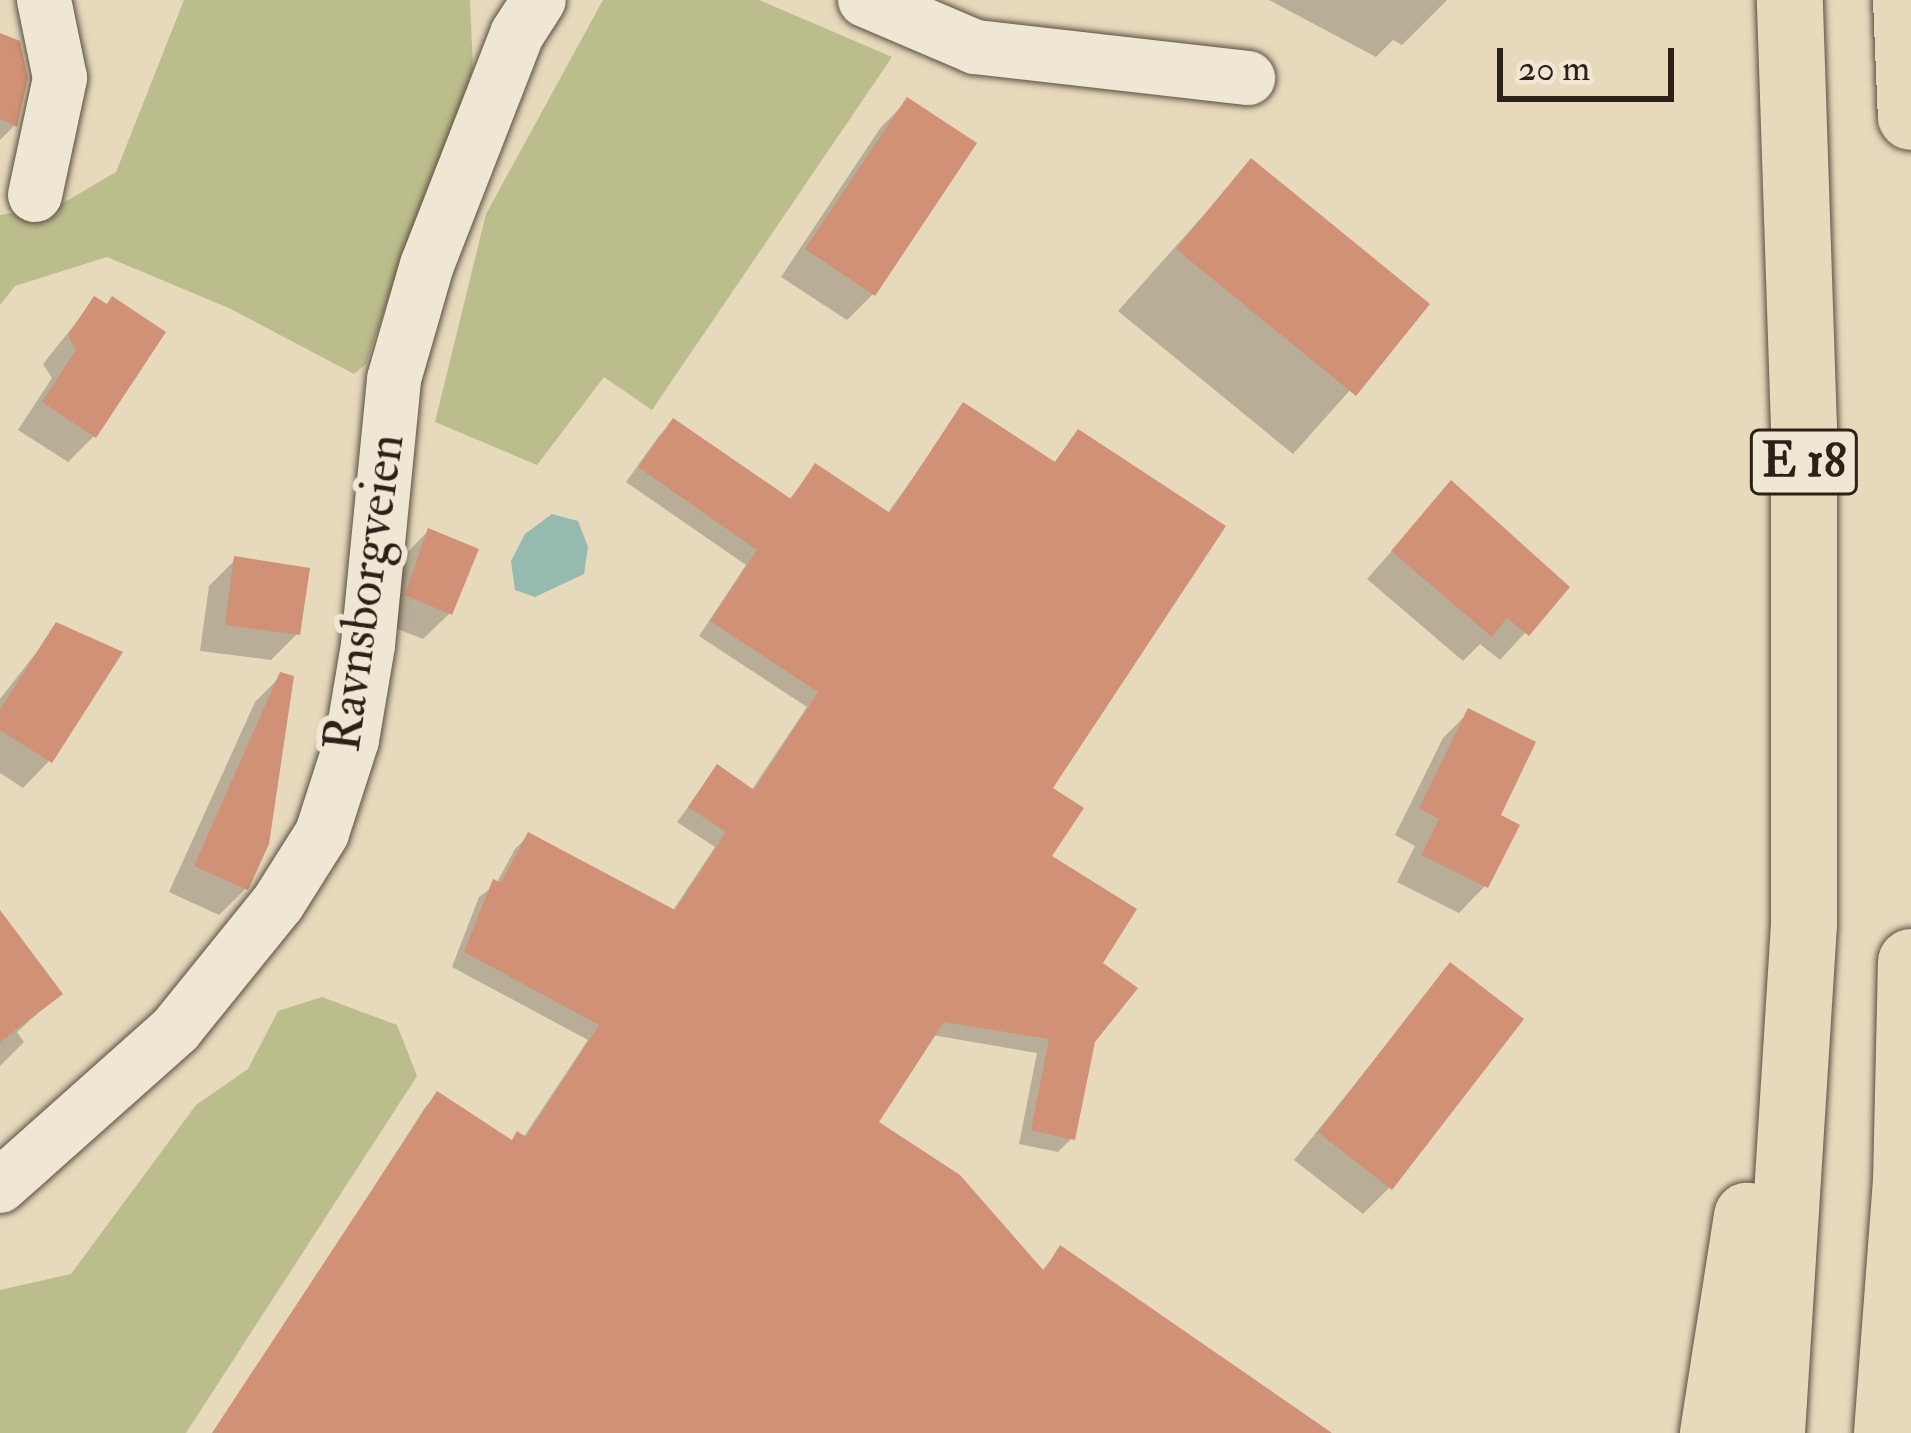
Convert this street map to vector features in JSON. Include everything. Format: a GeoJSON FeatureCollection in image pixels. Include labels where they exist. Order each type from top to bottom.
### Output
{"type":"FeatureCollection","features":[{"type":"Feature","properties":{"kind":"highway","name":"E 18"},"geometry":{"type":"LineString","coordinates":[[1772,1433],[1804,924],[1804,428],[1790,0]]}},
{"type":"Feature","properties":{"kind":"highway"},"geometry":{"type":"LineString","coordinates":[[1906,0],[1911,117]]}},
{"type":"Feature","properties":{"kind":"highway","name":"E 18"},"geometry":{"type":"LineString","coordinates":[[1713,1433],[1804,924]]}},
{"type":"Feature","properties":{"kind":"highway"},"geometry":{"type":"LineString","coordinates":[[1887,1433],[1908,1187],[1911,962]]}},
{"type":"Feature","properties":{"kind":"street"},"geometry":{"type":"LineString","coordinates":[[34,196],[60,78],[44,0]]}},
{"type":"Feature","properties":{"kind":"street"},"geometry":{"type":"LineString","coordinates":[[865,0],[975,46],[1249,78]]}},
{"type":"Feature","properties":{"kind":"street","name":"Ravnsborgveien"},"geometry":{"type":"LineString","coordinates":[[0,1186],[176,1029],[278,903],[322,833],[352,740],[368,645],[394,379],[427,265],[519,12]]}},
{"type":"Feature","properties":{"kind":"green space"},"geometry":{"type":"Polygon","coordinates":[[[184,0],[470,0],[473,69],[460,123],[409,237],[366,364],[354,374],[231,309],[107,257],[15,286],[0,305],[0,215],[58,206],[116,172],[184,0]]]}},
{"type":"Feature","properties":{"kind":"green space"},"geometry":{"type":"Polygon","coordinates":[[[603,0],[759,0],[892,57],[652,410],[604,377],[537,465],[435,422],[486,214],[603,0]]]}},
{"type":"Feature","properties":{"kind":"green space"},"geometry":{"type":"Polygon","coordinates":[[[322,997],[397,1025],[417,1076],[186,1433],[0,1433],[0,1290],[71,1274],[196,1105],[248,1069],[278,1011],[322,997]]]}},
{"type":"Feature","properties":{"kind":"water"},"geometry":{"type":"Polygon","coordinates":[[[552,514],[578,521],[588,547],[584,574],[535,597],[515,590],[511,561],[525,534],[552,514]]]}},
{"type":"Feature","properties":{"kind":"building"},"geometry":{"type":"Polygon","coordinates":[[[0,33],[20,41],[28,78],[17,127],[0,119],[0,33]]]}},
{"type":"Feature","properties":{"kind":"building"},"geometry":{"type":"Polygon","coordinates":[[[907,97],[977,143],[875,296],[805,249],[907,97]]]}},
{"type":"Feature","properties":{"kind":"building"},"geometry":{"type":"Polygon","coordinates":[[[1251,158],[1430,304],[1356,396],[1176,249],[1251,158]]]}},
{"type":"Feature","properties":{"kind":"building"},"geometry":{"type":"Polygon","coordinates":[[[94,296],[107,304],[112,296],[166,332],[96,438],[42,402],[76,350],[68,335],[94,296]]]}},
{"type":"Feature","properties":{"kind":"building"},"geometry":{"type":"Polygon","coordinates":[[[963,402],[1055,462],[1078,429],[1226,526],[1053,788],[1084,808],[1052,856],[1137,909],[1103,963],[1138,988],[1095,1042],[1075,1140],[1031,1130],[1049,1039],[944,1022],[879,1122],[960,1175],[1044,1271],[1060,1245],[1332,1433],[212,1433],[437,1091],[512,1140],[517,1131],[526,1137],[599,1025],[464,952],[493,879],[501,883],[528,832],[675,910],[726,832],[688,807],[717,764],[754,790],[818,692],[710,621],[757,550],[638,467],[673,418],[791,499],[815,463],[890,513],[963,402]]]}},
{"type":"Feature","properties":{"kind":"building"},"geometry":{"type":"Polygon","coordinates":[[[1451,480],[1570,587],[1529,636],[1507,618],[1492,637],[1391,551],[1451,480]]]}},
{"type":"Feature","properties":{"kind":"building"},"geometry":{"type":"Polygon","coordinates":[[[428,528],[479,549],[452,615],[405,595],[428,528]]]}},
{"type":"Feature","properties":{"kind":"building"},"geometry":{"type":"Polygon","coordinates":[[[234,556],[310,568],[300,635],[225,625],[234,556]]]}},
{"type":"Feature","properties":{"kind":"building"},"geometry":{"type":"Polygon","coordinates":[[[56,622],[123,652],[52,763],[0,730],[0,710],[56,622]]]}},
{"type":"Feature","properties":{"kind":"building"},"geometry":{"type":"Polygon","coordinates":[[[280,672],[294,676],[269,844],[248,890],[194,866],[280,672]]]}},
{"type":"Feature","properties":{"kind":"building"},"geometry":{"type":"Polygon","coordinates":[[[1468,708],[1536,742],[1501,815],[1520,825],[1488,888],[1421,855],[1439,819],[1419,808],[1468,708]]]}},
{"type":"Feature","properties":{"kind":"building"},"geometry":{"type":"Polygon","coordinates":[[[0,910],[63,994],[0,1042],[0,910]]]}},
{"type":"Feature","properties":{"kind":"building"},"geometry":{"type":"Polygon","coordinates":[[[1450,962],[1524,1019],[1392,1190],[1318,1132],[1450,962]]]}}]}
